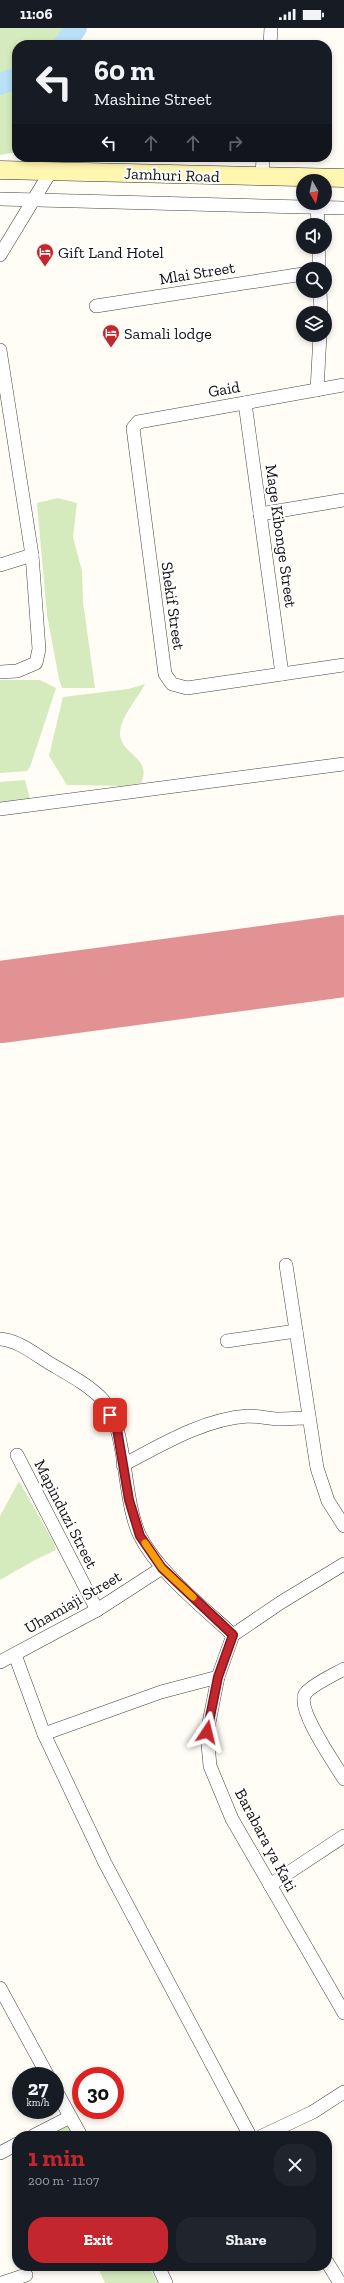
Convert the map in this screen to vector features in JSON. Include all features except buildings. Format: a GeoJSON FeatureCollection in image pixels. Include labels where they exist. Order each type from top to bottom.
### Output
{"type":"FeatureCollection","features":[{"type":"Feature","properties":{"kind":"main road","name":"Jamhuri Road"},"geometry":{"type":"LineString","coordinates":[[0,170],[296,179]]}},
{"type":"Feature","properties":{"kind":"main road","name":"Jamhuri Road"},"geometry":{"type":"LineString","coordinates":[[332,179],[344,178]]}},
{"type":"Feature","properties":{"kind":"street"},"geometry":{"type":"LineString","coordinates":[[270,40],[271,28]]}},
{"type":"Feature","properties":{"kind":"street"},"geometry":{"type":"LineString","coordinates":[[262,178],[263,162]]}},
{"type":"Feature","properties":{"kind":"street"},"geometry":{"type":"LineString","coordinates":[[0,255],[33,198],[51,171]]}},
{"type":"Feature","properties":{"kind":"street"},"geometry":{"type":"LineString","coordinates":[[0,199],[33,198],[296,205]]}},
{"type":"Feature","properties":{"kind":"street"},"geometry":{"type":"LineString","coordinates":[[332,207],[344,208]]}},
{"type":"Feature","properties":{"kind":"street","name":"Mlai Street"},"geometry":{"type":"LineString","coordinates":[[96,306],[296,275]]}},
{"type":"Feature","properties":{"kind":"street"},"geometry":{"type":"LineString","coordinates":[[317,390],[320,342]]}},
{"type":"Feature","properties":{"kind":"street"},"geometry":{"type":"LineString","coordinates":[[0,350],[32,555],[39,657],[36,663],[27,668],[0,672]]}},
{"type":"Feature","properties":{"kind":"street","name":"Gaid"},"geometry":{"type":"LineString","coordinates":[[138,422],[344,385]]}},
{"type":"Feature","properties":{"kind":"street","name":"Mage Kibonge Street"},"geometry":{"type":"LineString","coordinates":[[245,403],[282,674]]}},
{"type":"Feature","properties":{"kind":"street","name":"Shekif Street"},"geometry":{"type":"LineString","coordinates":[[138,422],[133,428],[165,674],[172,684],[187,688],[344,665]]}},
{"type":"Feature","properties":{"kind":"street"},"geometry":{"type":"LineString","coordinates":[[260,514],[344,500]]}},
{"type":"Feature","properties":{"kind":"street"},"geometry":{"type":"LineString","coordinates":[[0,565],[32,555]]}},
{"type":"Feature","properties":{"kind":"street"},"geometry":{"type":"LineString","coordinates":[[0,809],[344,764]]}},
{"type":"Feature","properties":{"kind":"street"},"geometry":{"type":"LineString","coordinates":[[286,1265],[317,1468],[328,1501],[344,1526]]}},
{"type":"Feature","properties":{"kind":"street"},"geometry":{"type":"LineString","coordinates":[[227,1341],[296,1331]]}},
{"type":"Feature","properties":{"kind":"street"},"geometry":{"type":"LineString","coordinates":[[0,1339],[14,1342],[78,1380],[103,1401],[117,1429],[129,1500],[140,1536],[162,1568],[233,1635],[280,1603],[343,1568]]}},
{"type":"Feature","properties":{"kind":"street"},"geometry":{"type":"LineString","coordinates":[[123,1465],[179,1437],[202,1427],[228,1419],[249,1416],[275,1419],[309,1418]]}},
{"type":"Feature","properties":{"kind":"street","name":"Mapinduzi Street"},"geometry":{"type":"LineString","coordinates":[[17,1455],[97,1610]]}},
{"type":"Feature","properties":{"kind":"street","name":"Uhamiaji Street"},"geometry":{"type":"LineString","coordinates":[[0,1662],[97,1610],[162,1568]]}},
{"type":"Feature","properties":{"kind":"street","name":"Barabara ya Kati"},"geometry":{"type":"LineString","coordinates":[[233,1635],[218,1677],[207,1732],[210,1766],[232,1819],[270,1885],[340,1998],[344,2013]]}},
{"type":"Feature","properties":{"kind":"street"},"geometry":{"type":"LineString","coordinates":[[15,1655],[44,1734],[105,1863],[247,2131]]}},
{"type":"Feature","properties":{"kind":"street"},"geometry":{"type":"LineString","coordinates":[[344,1669],[310,1689],[305,1694],[304,1702],[308,1717],[344,1779]]}},
{"type":"Feature","properties":{"kind":"street"},"geometry":{"type":"LineString","coordinates":[[44,1734],[161,1692],[218,1677]]}},
{"type":"Feature","properties":{"kind":"street"},"geometry":{"type":"LineString","coordinates":[[270,1885],[344,1836]]}},
{"type":"Feature","properties":{"kind":"street"},"geometry":{"type":"LineString","coordinates":[[0,1988],[43,2067]]}},
{"type":"Feature","properties":{"kind":"street"},"geometry":{"type":"LineString","coordinates":[[273,2131],[313,2112],[344,2092]]}},
{"type":"Feature","properties":{"kind":"street"},"geometry":{"type":"LineString","coordinates":[[64,2106],[78,2131]]}},
{"type":"Feature","properties":{"kind":"street"},"geometry":{"type":"LineString","coordinates":[[43,2131],[70,2117]]}},
{"type":"Feature","properties":{"kind":"street"},"geometry":{"type":"LineString","coordinates":[[0,2153],[12,2147]]}},
{"type":"Feature","properties":{"kind":"street"},"geometry":{"type":"LineString","coordinates":[[332,2270],[340,2283]]}},
{"type":"Feature","properties":{"kind":"street"},"geometry":{"type":"LineString","coordinates":[[160,2271],[166,2283]]}},
{"type":"Feature","properties":{"kind":"street"},"geometry":{"type":"LineString","coordinates":[[2,2283],[29,2275]]}},
{"type":"Feature","properties":{"kind":"green space"},"geometry":{"type":"Polygon","coordinates":[[[0,28],[79,28],[70,40],[12,40],[12,153],[0,155],[0,28]]]}},
{"type":"Feature","properties":{"kind":"green space"},"geometry":{"type":"Polygon","coordinates":[[[58,498],[77,503],[73,537],[82,571],[83,602],[95,688],[62,688],[59,679],[47,615],[37,503],[58,498]]]}},
{"type":"Feature","properties":{"kind":"green space"},"geometry":{"type":"Polygon","coordinates":[[[0,680],[40,680],[56,688],[30,767],[27,771],[0,773],[0,680]]]}},
{"type":"Feature","properties":{"kind":"green space"},"geometry":{"type":"Polygon","coordinates":[[[145,684],[123,720],[120,733],[121,740],[125,746],[143,767],[144,774],[141,783],[123,786],[67,785],[49,756],[63,697],[128,689],[145,684]]]}},
{"type":"Feature","properties":{"kind":"green space"},"geometry":{"type":"Polygon","coordinates":[[[25,780],[30,799],[0,802],[0,782],[25,780]]]}},
{"type":"Feature","properties":{"kind":"green space"},"geometry":{"type":"Polygon","coordinates":[[[19,1481],[54,1543],[56,1550],[0,1580],[0,1516],[19,1481]]]}},
{"type":"Feature","properties":{"kind":"green space"},"geometry":{"type":"Polygon","coordinates":[[[68,2126],[70,2131],[58,2131],[68,2126]]]}},
{"type":"Feature","properties":{"kind":"green space"},"geometry":{"type":"Polygon","coordinates":[[[99,2271],[151,2271],[158,2283],[105,2283],[99,2271]]]}},
{"type":"Feature","properties":{"kind":"waterway"},"geometry":{"type":"LineString","coordinates":[[68,40],[76,28]]}},
{"type":"Feature","properties":{"kind":"waterway"},"geometry":{"type":"LineString","coordinates":[[0,84],[12,80]]}},
{"type":"Feature","properties":{"kind":"runway"},"geometry":{"type":"LineString","coordinates":[[0,1002],[344,956]]}},
{"type":"Feature","properties":{"kind":"slow traffic"},"geometry":{"type":"LineString","coordinates":[[145,1543],[162,1568],[193,1597]]}},
{"type":"Feature","properties":{"kind":"place","name":"Gift Land Hotel"},"geometry":{"type":"Point","coordinates":[45,267]}},
{"type":"Feature","properties":{"kind":"place","name":"Samali lodge"},"geometry":{"type":"Point","coordinates":[111,348]}},
{"type":"Feature","properties":{"kind":"route"},"geometry":{"type":"LineString","coordinates":[[110,1415],[117,1429],[129,1500],[140,1536],[162,1568],[233,1635],[218,1677],[207,1732]]}}]}
